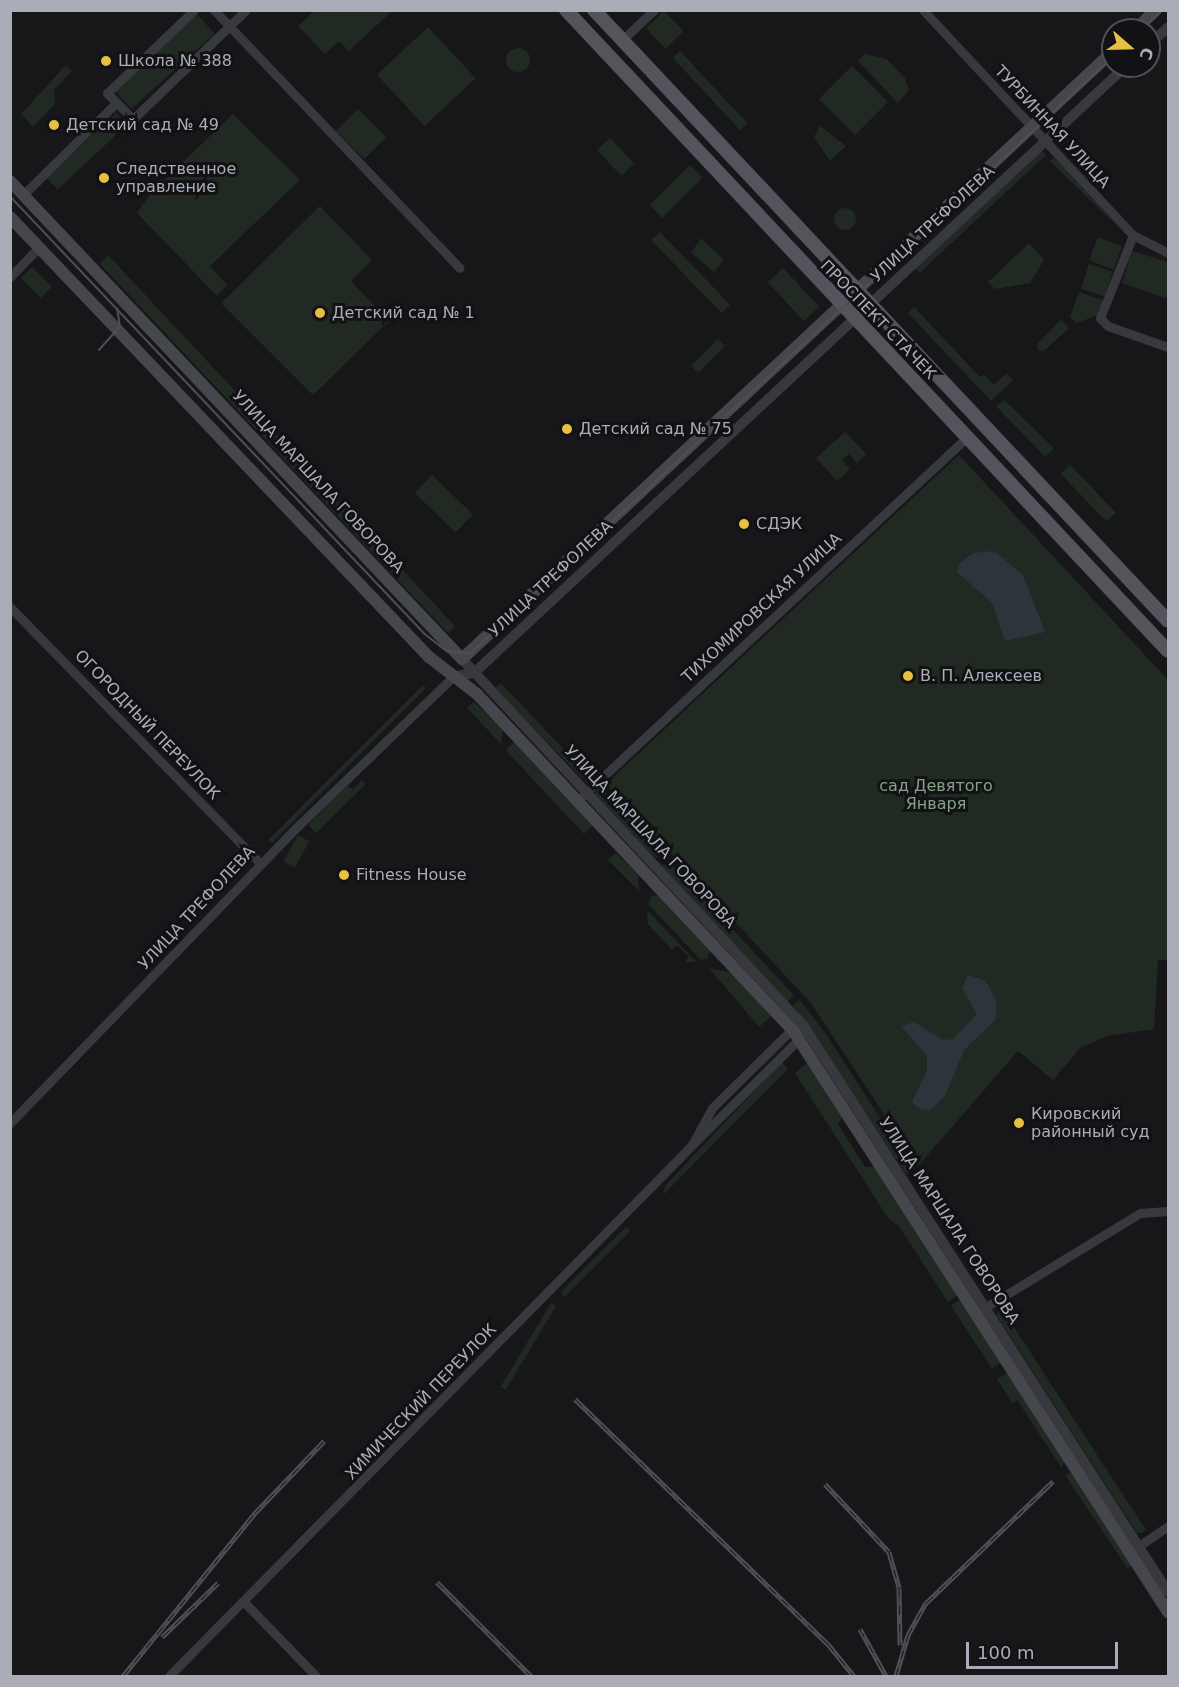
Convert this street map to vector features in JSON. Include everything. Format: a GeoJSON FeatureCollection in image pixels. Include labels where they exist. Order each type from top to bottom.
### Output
{"type":"FeatureCollection","features":[{"type":"Feature","properties":{"kind":"main road","name":"ПРОСПЕКТ СТАЧЕК"},"geometry":{"type":"LineString","coordinates":[[566,10],[854,321],[1168,651]]}},
{"type":"Feature","properties":{"kind":"main road","name":"ПРОСПЕКТ СТАЧЕК"},"geometry":{"type":"LineString","coordinates":[[594,10],[1168,621]]}},
{"type":"Feature","properties":{"kind":"main road","name":"УЛИЦА ТРЕФОЛЕВА"},"geometry":{"type":"LineString","coordinates":[[462,659],[1101,62]]}},
{"type":"Feature","properties":{"kind":"main road","name":"УЛИЦА МАРШАЛА ГОВОРОВА"},"geometry":{"type":"LineString","coordinates":[[10,181],[462,659]]}},
{"type":"Feature","properties":{"kind":"main road","name":"УЛИЦА МАРШАЛА ГОВОРОВА"},"geometry":{"type":"LineString","coordinates":[[10,217],[453,677],[477,694],[581,797],[798,1031],[1135,1549],[1168,1612]]}},
{"type":"Feature","properties":{"kind":"street"},"geometry":{"type":"LineString","coordinates":[[194,10],[107,93],[133,119],[246,10]]}},
{"type":"Feature","properties":{"kind":"street"},"geometry":{"type":"LineString","coordinates":[[214,10],[460,268]]}},
{"type":"Feature","properties":{"kind":"street"},"geometry":{"type":"LineString","coordinates":[[622,40],[654,10]]}},
{"type":"Feature","properties":{"kind":"street","name":"ТУРБИННАЯ УЛИЦА"},"geometry":{"type":"LineString","coordinates":[[923,10],[1133,235],[1168,253]]}},
{"type":"Feature","properties":{"kind":"street","name":"УЛИЦА ТРЕФОЛЕВА"},"geometry":{"type":"LineString","coordinates":[[474,673],[1113,78]]}},
{"type":"Feature","properties":{"kind":"street"},"geometry":{"type":"LineString","coordinates":[[23,195],[116,102]]}},
{"type":"Feature","properties":{"kind":"street"},"geometry":{"type":"LineString","coordinates":[[1133,235],[1100,318],[1108,326],[1168,347]]}},
{"type":"Feature","properties":{"kind":"street"},"geometry":{"type":"LineString","coordinates":[[10,277],[39,247]]}},
{"type":"Feature","properties":{"kind":"street","name":"ТИХОМИРОВСКАЯ УЛИЦА"},"geometry":{"type":"LineString","coordinates":[[581,797],[966,438]]}},
{"type":"Feature","properties":{"kind":"street","name":"ОГОРОДНЫЙ ПЕРЕУЛОК"},"geometry":{"type":"LineString","coordinates":[[10,608],[261,864]]}},
{"type":"Feature","properties":{"kind":"street","name":"УЛИЦА МАРШАЛА ГОВОРОВА"},"geometry":{"type":"LineString","coordinates":[[462,659],[581,797]]}},
{"type":"Feature","properties":{"kind":"street"},"geometry":{"type":"LineString","coordinates":[[453,677],[474,673]]}},
{"type":"Feature","properties":{"kind":"street","name":"УЛИЦА ТРЕФОЛЕВА"},"geometry":{"type":"LineString","coordinates":[[10,1124],[261,864],[453,677]]}},
{"type":"Feature","properties":{"kind":"street","name":"ХИМИЧЕСКИЙ ПЕРЕУЛОК"},"geometry":{"type":"LineString","coordinates":[[169,1677],[692,1144],[712,1108],[798,1031]]}},
{"type":"Feature","properties":{"kind":"street"},"geometry":{"type":"LineString","coordinates":[[981,1310],[1140,1214],[1168,1211]]}},
{"type":"Feature","properties":{"kind":"street"},"geometry":{"type":"LineString","coordinates":[[1135,1549],[1168,1526]]}},
{"type":"Feature","properties":{"kind":"street","name":"УЛИЦА МАРШАЛА ГОВОРОВА"},"geometry":{"type":"LineString","coordinates":[[1135,1549],[1168,1592]]}},
{"type":"Feature","properties":{"kind":"street"},"geometry":{"type":"LineString","coordinates":[[244,1602],[316,1677]]}},
{"type":"Feature","properties":{"kind":"green space"},"geometry":{"type":"Polygon","coordinates":[[[314,11],[392,11],[349,51],[339,41],[325,54],[298,26],[314,11]]]}},
{"type":"Feature","properties":{"kind":"green space"},"geometry":{"type":"Polygon","coordinates":[[[664,11],[683,31],[665,49],[646,28],[664,11]]]}},
{"type":"Feature","properties":{"kind":"green space"},"geometry":{"type":"Polygon","coordinates":[[[196,13],[215,34],[132,109],[113,88],[196,13]]]}},
{"type":"Feature","properties":{"kind":"green space"},"geometry":{"type":"Polygon","coordinates":[[[428,27],[476,78],[425,126],[377,75],[428,27]]]}},
{"type":"Feature","properties":{"kind":"green space"},"geometry":{"type":"Polygon","coordinates":[[[518,48],[527,51],[530,60],[527,69],[518,72],[509,69],[506,60],[509,51],[518,48]]]}},
{"type":"Feature","properties":{"kind":"green space"},"geometry":{"type":"Polygon","coordinates":[[[680,51],[748,123],[740,130],[673,58],[680,51]]]}},
{"type":"Feature","properties":{"kind":"green space"},"geometry":{"type":"Polygon","coordinates":[[[865,54],[887,59],[905,78],[909,90],[898,103],[858,61],[865,54]]]}},
{"type":"Feature","properties":{"kind":"green space"},"geometry":{"type":"Polygon","coordinates":[[[66,65],[72,71],[54,90],[55,104],[33,127],[21,114],[66,65]]]}},
{"type":"Feature","properties":{"kind":"green space"},"geometry":{"type":"Polygon","coordinates":[[[852,66],[888,102],[855,135],[819,99],[852,66]]]}},
{"type":"Feature","properties":{"kind":"green space"},"geometry":{"type":"Polygon","coordinates":[[[358,109],[386,137],[364,159],[336,131],[358,109]]]}},
{"type":"Feature","properties":{"kind":"green space"},"geometry":{"type":"Polygon","coordinates":[[[116,113],[127,125],[57,189],[47,178],[116,113]]]}},
{"type":"Feature","properties":{"kind":"green space"},"geometry":{"type":"Polygon","coordinates":[[[233,114],[300,180],[210,266],[227,285],[217,296],[137,213],[151,193],[233,114]]]}},
{"type":"Feature","properties":{"kind":"green space"},"geometry":{"type":"Polygon","coordinates":[[[820,126],[846,146],[830,161],[814,137],[820,126]]]}},
{"type":"Feature","properties":{"kind":"green space"},"geometry":{"type":"Polygon","coordinates":[[[610,138],[634,163],[621,176],[597,151],[610,138]]]}},
{"type":"Feature","properties":{"kind":"green space"},"geometry":{"type":"Polygon","coordinates":[[[1041,149],[1046,155],[919,273],[914,267],[1041,149]]]}},
{"type":"Feature","properties":{"kind":"green space"},"geometry":{"type":"Polygon","coordinates":[[[1053,158],[1058,161],[1122,231],[1050,161],[1053,158]]]}},
{"type":"Feature","properties":{"kind":"green space"},"geometry":{"type":"Polygon","coordinates":[[[690,165],[703,178],[662,218],[650,205],[690,165]]]}},
{"type":"Feature","properties":{"kind":"green space","name":"Детский сад № 1"},"geometry":{"type":"Polygon","coordinates":[[[320,206],[372,260],[351,281],[389,321],[313,395],[221,303],[320,206]]]}},
{"type":"Feature","properties":{"kind":"green space"},"geometry":{"type":"Polygon","coordinates":[[[845,208],[853,211],[856,219],[853,227],[845,230],[837,227],[834,219],[837,211],[845,208]]]}},
{"type":"Feature","properties":{"kind":"green space"},"geometry":{"type":"Polygon","coordinates":[[[660,232],[730,305],[722,313],[651,240],[660,232]]]}},
{"type":"Feature","properties":{"kind":"green space"},"geometry":{"type":"Polygon","coordinates":[[[1098,237],[1122,246],[1113,270],[1089,260],[1098,237]]]}},
{"type":"Feature","properties":{"kind":"green space"},"geometry":{"type":"Polygon","coordinates":[[[701,238],[724,260],[714,272],[691,253],[701,238]]]}},
{"type":"Feature","properties":{"kind":"green space"},"geometry":{"type":"Polygon","coordinates":[[[1029,243],[1044,260],[1030,283],[995,289],[988,282],[1029,243]]]}},
{"type":"Feature","properties":{"kind":"green space"},"geometry":{"type":"Polygon","coordinates":[[[1132,251],[1168,262],[1168,299],[1122,283],[1132,251]]]}},
{"type":"Feature","properties":{"kind":"green space"},"geometry":{"type":"Polygon","coordinates":[[[108,255],[455,626],[448,633],[100,264],[108,255]]]}},
{"type":"Feature","properties":{"kind":"green space"},"geometry":{"type":"Polygon","coordinates":[[[1089,264],[1113,272],[1105,296],[1081,289],[1089,264]]]}},
{"type":"Feature","properties":{"kind":"green space"},"geometry":{"type":"Polygon","coordinates":[[[32,267],[52,287],[40,298],[21,278],[32,267]]]}},
{"type":"Feature","properties":{"kind":"green space"},"geometry":{"type":"Polygon","coordinates":[[[783,268],[819,307],[804,321],[768,282],[783,268]]]}},
{"type":"Feature","properties":{"kind":"green space"},"geometry":{"type":"Polygon","coordinates":[[[1079,292],[1103,300],[1098,315],[1077,323],[1070,317],[1079,292]]]}},
{"type":"Feature","properties":{"kind":"green space"},"geometry":{"type":"Polygon","coordinates":[[[914,307],[980,377],[984,374],[994,385],[1007,373],[1013,380],[991,401],[908,313],[914,307]]]}},
{"type":"Feature","properties":{"kind":"green space"},"geometry":{"type":"Polygon","coordinates":[[[1061,320],[1069,328],[1044,351],[1038,350],[1037,344],[1061,320]]]}},
{"type":"Feature","properties":{"kind":"green space"},"geometry":{"type":"Polygon","coordinates":[[[718,339],[725,346],[698,373],[691,366],[718,339]]]}},
{"type":"Feature","properties":{"kind":"green space"},"geometry":{"type":"Polygon","coordinates":[[[1004,400],[1054,448],[1045,457],[996,406],[1004,400]]]}},
{"type":"Feature","properties":{"kind":"green space"},"geometry":{"type":"Polygon","coordinates":[[[845,432],[866,454],[857,463],[849,454],[842,460],[850,469],[837,481],[816,458],[845,432]]]}},
{"type":"Feature","properties":{"kind":"green space","name":"сад Девятого Января"},"geometry":{"type":"Polygon","coordinates":[[[959,455],[1168,680],[1168,960],[1158,960],[1154,1029],[1107,1036],[1080,1048],[1053,1080],[1018,1051],[918,1166],[811,1003],[606,784],[959,455]]]}},
{"type":"Feature","properties":{"kind":"green space"},"geometry":{"type":"Polygon","coordinates":[[[1070,465],[1116,512],[1106,522],[1061,474],[1070,465]]]}},
{"type":"Feature","properties":{"kind":"green space"},"geometry":{"type":"Polygon","coordinates":[[[432,475],[473,515],[456,533],[415,493],[432,475]]]}},
{"type":"Feature","properties":{"kind":"green space"},"geometry":{"type":"Polygon","coordinates":[[[501,683],[591,778],[587,783],[495,688],[501,683]]]}},
{"type":"Feature","properties":{"kind":"green space"},"geometry":{"type":"Polygon","coordinates":[[[423,685],[426,688],[272,843],[268,840],[423,685]]]}},
{"type":"Feature","properties":{"kind":"green space"},"geometry":{"type":"Polygon","coordinates":[[[474,702],[503,729],[501,744],[467,708],[474,702]]]}},
{"type":"Feature","properties":{"kind":"green space"},"geometry":{"type":"Polygon","coordinates":[[[515,741],[593,825],[584,834],[505,750],[515,741]]]}},
{"type":"Feature","properties":{"kind":"green space"},"geometry":{"type":"Polygon","coordinates":[[[362,780],[366,784],[316,833],[308,825],[347,786],[353,789],[362,780]]]}},
{"type":"Feature","properties":{"kind":"green space"},"geometry":{"type":"Polygon","coordinates":[[[600,787],[662,853],[658,857],[653,857],[594,794],[600,787]]]}},
{"type":"Feature","properties":{"kind":"green space"},"geometry":{"type":"Polygon","coordinates":[[[298,835],[309,841],[295,868],[283,861],[298,835]]]}},
{"type":"Feature","properties":{"kind":"green space"},"geometry":{"type":"Polygon","coordinates":[[[616,853],[638,874],[639,891],[608,860],[616,853]]]}},
{"type":"Feature","properties":{"kind":"green space"},"geometry":{"type":"Polygon","coordinates":[[[668,860],[794,995],[788,1001],[661,866],[668,860]]]}},
{"type":"Feature","properties":{"kind":"green space"},"geometry":{"type":"Polygon","coordinates":[[[659,895],[710,951],[708,958],[701,960],[648,904],[652,896],[659,895]]]}},
{"type":"Feature","properties":{"kind":"green space"},"geometry":{"type":"Polygon","coordinates":[[[647,910],[696,962],[685,962],[689,957],[677,945],[672,950],[648,924],[647,910]]]}},
{"type":"Feature","properties":{"kind":"green space"},"geometry":{"type":"Polygon","coordinates":[[[709,968],[730,972],[773,1015],[759,1027],[709,968]]]}},
{"type":"Feature","properties":{"kind":"green space"},"geometry":{"type":"Polygon","coordinates":[[[800,1000],[826,1034],[913,1169],[906,1174],[793,1005],[800,1000]]]}},
{"type":"Feature","properties":{"kind":"green space"},"geometry":{"type":"Polygon","coordinates":[[[782,1062],[788,1069],[663,1195],[665,1186],[782,1062]]]}},
{"type":"Feature","properties":{"kind":"green space"},"geometry":{"type":"Polygon","coordinates":[[[807,1063],[843,1116],[838,1124],[865,1167],[876,1167],[958,1295],[948,1302],[899,1226],[888,1218],[795,1073],[807,1063]]]}},
{"type":"Feature","properties":{"kind":"green space"},"geometry":{"type":"Polygon","coordinates":[[[626,1227],[630,1231],[564,1297],[560,1293],[626,1227]]]}},
{"type":"Feature","properties":{"kind":"green space"},"geometry":{"type":"Polygon","coordinates":[[[961,1299],[1002,1362],[992,1368],[951,1306],[961,1299]]]}},
{"type":"Feature","properties":{"kind":"green space"},"geometry":{"type":"Polygon","coordinates":[[[551,1303],[556,1306],[506,1390],[501,1387],[551,1303]]]}},
{"type":"Feature","properties":{"kind":"green space"},"geometry":{"type":"Polygon","coordinates":[[[999,1304],[1146,1530],[1142,1533],[1137,1533],[997,1316],[999,1304]]]}},
{"type":"Feature","properties":{"kind":"green space"},"geometry":{"type":"Polygon","coordinates":[[[1008,1373],[1065,1462],[1061,1467],[1017,1400],[1012,1403],[997,1379],[1008,1373]]]}},
{"type":"Feature","properties":{"kind":"green space"},"geometry":{"type":"Polygon","coordinates":[[[1072,1472],[1132,1564],[1128,1569],[1065,1475],[1072,1472]]]}},
{"type":"Feature","properties":{"kind":"shaded area"},"geometry":{"type":"Polygon","coordinates":[[[994,551],[1023,575],[1045,632],[1005,641],[992,603],[957,572],[959,564],[973,553],[994,551]]]}},
{"type":"Feature","properties":{"kind":"shaded area"},"geometry":{"type":"Polygon","coordinates":[[[968,975],[986,981],[996,1001],[996,1019],[964,1050],[945,1096],[930,1110],[921,1109],[912,1102],[927,1071],[927,1056],[901,1026],[914,1022],[943,1040],[953,1039],[977,1014],[962,988],[968,975]]]}},
{"type":"Feature","properties":{"kind":"tram line"},"geometry":{"type":"LineString","coordinates":[[1155,18],[1163,10]]}},
{"type":"Feature","properties":{"kind":"tram line"},"geometry":{"type":"LineString","coordinates":[[10,196],[425,634],[447,651],[470,654],[1101,68]]}},
{"type":"Feature","properties":{"kind":"tram line"},"geometry":{"type":"LineString","coordinates":[[99,350],[120,327],[117,309]]}},
{"type":"Feature","properties":{"kind":"railway"},"geometry":{"type":"LineString","coordinates":[[575,1399],[828,1644],[854,1676]]}},
{"type":"Feature","properties":{"kind":"railway"},"geometry":{"type":"LineString","coordinates":[[123,1676],[255,1513],[324,1441]]}},
{"type":"Feature","properties":{"kind":"railway"},"geometry":{"type":"LineString","coordinates":[[896,1676],[908,1635],[926,1603],[1053,1481]]}},
{"type":"Feature","properties":{"kind":"railway"},"geometry":{"type":"LineString","coordinates":[[825,1484],[889,1552],[899,1588],[900,1645]]}},
{"type":"Feature","properties":{"kind":"railway"},"geometry":{"type":"LineString","coordinates":[[437,1582],[531,1676]]}},
{"type":"Feature","properties":{"kind":"railway"},"geometry":{"type":"LineString","coordinates":[[162,1637],[218,1583]]}},
{"type":"Feature","properties":{"kind":"railway"},"geometry":{"type":"LineString","coordinates":[[860,1629],[886,1676]]}},
{"type":"Feature","properties":{"kind":"place","name":"Школа № 388"},"geometry":{"type":"Point","coordinates":[106,61]}},
{"type":"Feature","properties":{"kind":"place","name":"Детский сад № 49"},"geometry":{"type":"Point","coordinates":[54,125]}},
{"type":"Feature","properties":{"kind":"place","name":"Следственное управление"},"geometry":{"type":"Point","coordinates":[104,178]}},
{"type":"Feature","properties":{"kind":"place","name":"Детский сад № 1"},"geometry":{"type":"Point","coordinates":[320,313]}},
{"type":"Feature","properties":{"kind":"place","name":"Детский сад № 75"},"geometry":{"type":"Point","coordinates":[567,429]}},
{"type":"Feature","properties":{"kind":"place","name":"СДЭК"},"geometry":{"type":"Point","coordinates":[744,524]}},
{"type":"Feature","properties":{"kind":"place","name":"В. П. Алексеев"},"geometry":{"type":"Point","coordinates":[908,676]}},
{"type":"Feature","properties":{"kind":"place","name":"Fitness House"},"geometry":{"type":"Point","coordinates":[344,875]}},
{"type":"Feature","properties":{"kind":"place","name":"Кировский районный суд"},"geometry":{"type":"Point","coordinates":[1019,1123]}}]}
